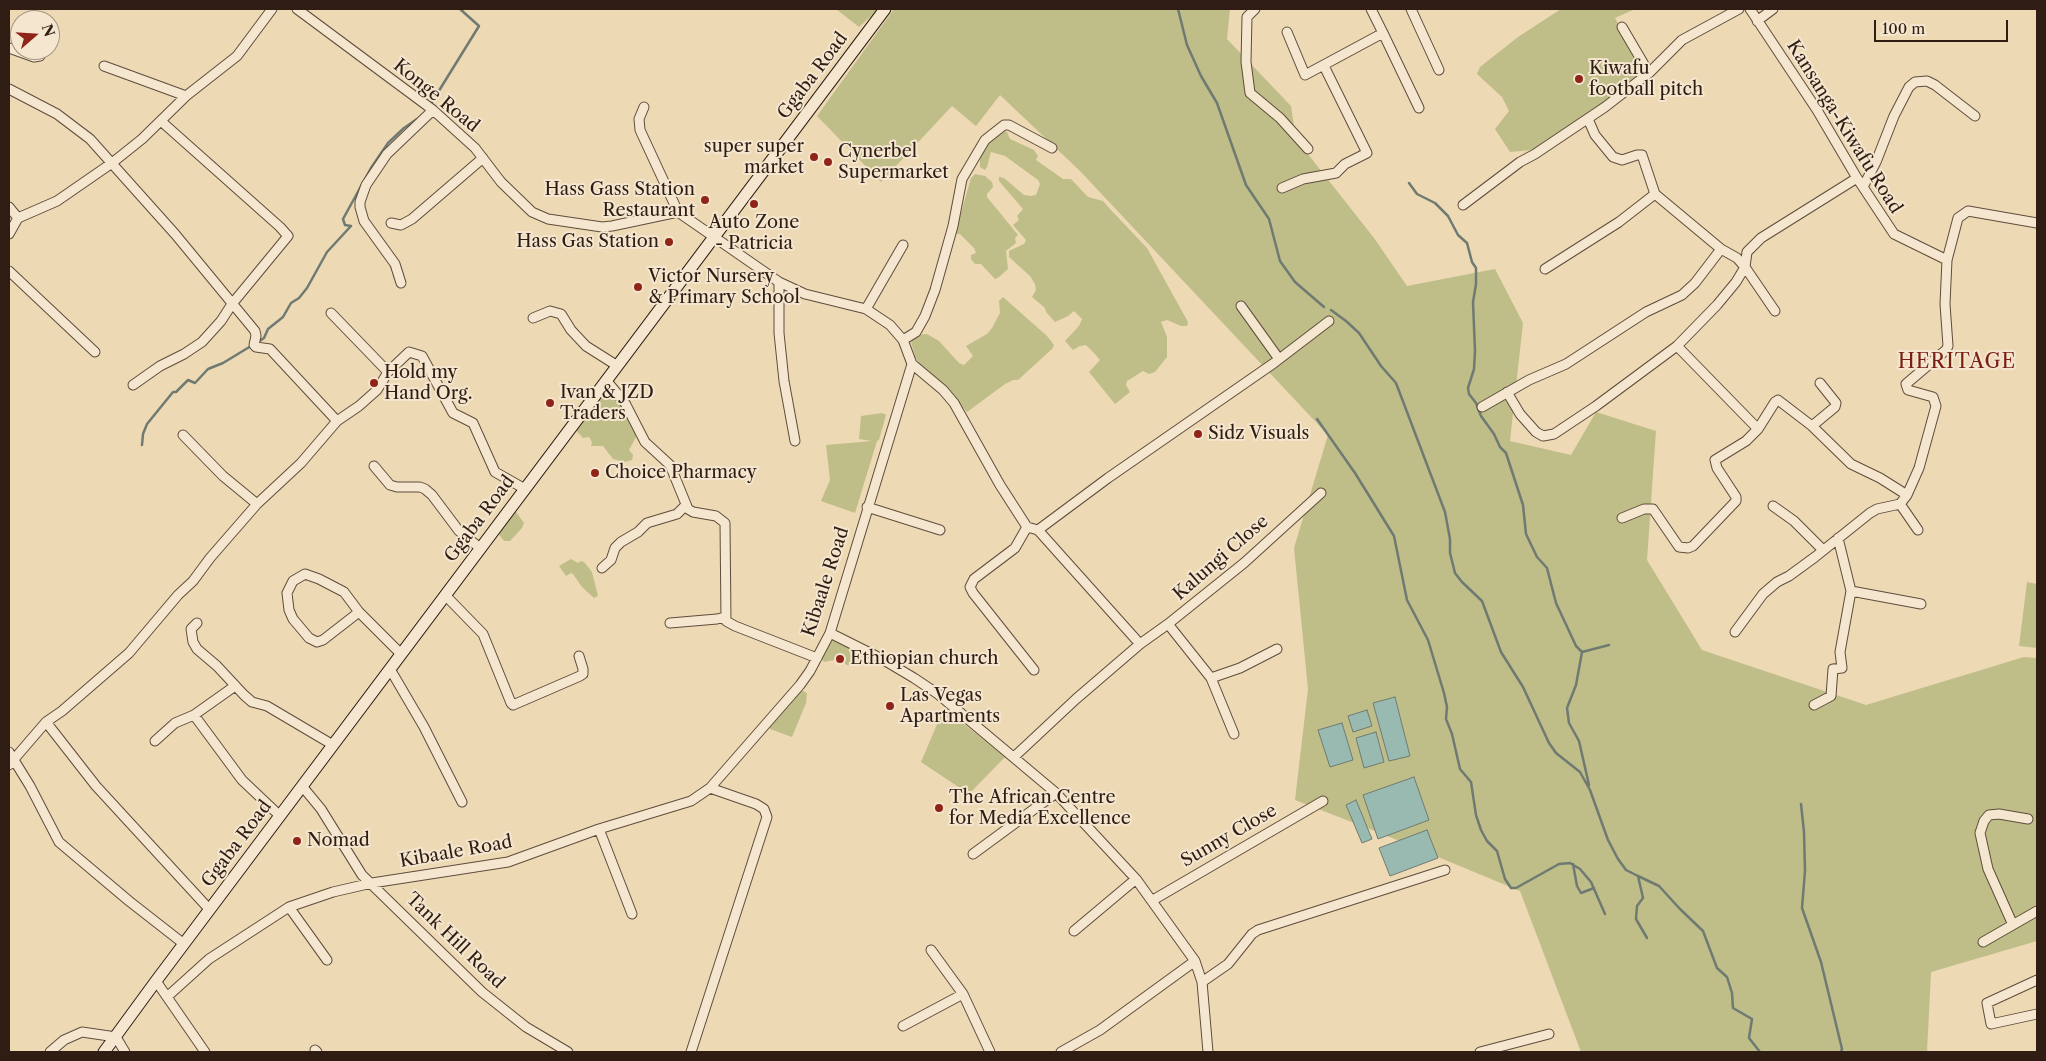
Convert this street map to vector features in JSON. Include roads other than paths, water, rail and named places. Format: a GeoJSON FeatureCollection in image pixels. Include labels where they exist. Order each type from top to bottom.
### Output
{"type":"FeatureCollection","features":[{"type":"Feature","properties":{"kind":"main road","name":"Ggaba Road"},"geometry":{"type":"LineString","coordinates":[[104,1052],[616,365],[885,9]]}},
{"type":"Feature","properties":{"kind":"street"},"geometry":{"type":"LineString","coordinates":[[9,234],[18,218],[50,205],[112,163],[162,122],[186,96],[237,56],[272,9]]}},
{"type":"Feature","properties":{"kind":"street","name":"Konge Road"},"geometry":{"type":"LineString","coordinates":[[296,9],[434,110],[459,132],[483,158],[501,182],[532,212],[548,219],[592,226],[612,226],[678,212]]}},
{"type":"Feature","properties":{"kind":"street"},"geometry":{"type":"LineString","coordinates":[[1255,9],[1247,17],[1246,62],[1250,93],[1280,118],[1308,149]]}},
{"type":"Feature","properties":{"kind":"street"},"geometry":{"type":"LineString","coordinates":[[1371,9],[1419,108]]}},
{"type":"Feature","properties":{"kind":"street"},"geometry":{"type":"LineString","coordinates":[[1412,9],[1439,70]]}},
{"type":"Feature","properties":{"kind":"street"},"geometry":{"type":"LineString","coordinates":[[1463,205],[1520,162],[1588,119],[1649,73],[1682,40],[1740,9]]}},
{"type":"Feature","properties":{"kind":"street","name":"Kansanga-Kiwafu Road"},"geometry":{"type":"LineString","coordinates":[[1750,9],[1894,234],[1946,260]]}},
{"type":"Feature","properties":{"kind":"street"},"geometry":{"type":"LineString","coordinates":[[1757,21],[1773,9]]}},
{"type":"Feature","properties":{"kind":"street"},"geometry":{"type":"LineString","coordinates":[[1622,27],[1649,73]]}},
{"type":"Feature","properties":{"kind":"street"},"geometry":{"type":"LineString","coordinates":[[1287,32],[1305,75],[1383,33]]}},
{"type":"Feature","properties":{"kind":"street"},"geometry":{"type":"LineString","coordinates":[[104,66],[186,96]]}},
{"type":"Feature","properties":{"kind":"street"},"geometry":{"type":"LineString","coordinates":[[1282,188],[1303,179],[1336,173],[1345,164],[1367,153],[1324,66]]}},
{"type":"Feature","properties":{"kind":"street"},"geometry":{"type":"LineString","coordinates":[[1863,187],[1876,162],[1894,116],[1909,87],[1915,82],[1927,81],[1935,85],[1975,116]]}},
{"type":"Feature","properties":{"kind":"street"},"geometry":{"type":"LineString","coordinates":[[9,89],[70,123],[112,163],[175,234],[256,333],[254,345],[270,349],[337,421]]}},
{"type":"Feature","properties":{"kind":"street"},"geometry":{"type":"LineString","coordinates":[[644,107],[639,119],[640,130],[678,212],[779,282],[805,294],[866,309],[890,325],[903,340],[912,364],[943,390],[954,403],[1000,485],[1027,527],[1038,530],[1140,644]]}},
{"type":"Feature","properties":{"kind":"street"},"geometry":{"type":"LineString","coordinates":[[401,283],[395,264],[364,221],[360,202],[366,185],[388,154],[434,110]]}},
{"type":"Feature","properties":{"kind":"street"},"geometry":{"type":"LineString","coordinates":[[1588,119],[1595,135],[1613,157],[1622,160],[1642,155],[1655,194],[1721,249],[1737,258],[1775,311]]}},
{"type":"Feature","properties":{"kind":"street"},"geometry":{"type":"LineString","coordinates":[[133,386],[160,366],[196,347],[222,320],[232,304],[288,236],[280,226],[162,122]]}},
{"type":"Feature","properties":{"kind":"street"},"geometry":{"type":"LineString","coordinates":[[903,340],[916,332],[925,316],[935,290],[953,226],[962,179],[985,140],[1004,125],[1009,125],[1052,148]]}},
{"type":"Feature","properties":{"kind":"street"},"geometry":{"type":"LineString","coordinates":[[391,223],[401,225],[412,219],[483,158]]}},
{"type":"Feature","properties":{"kind":"street"},"geometry":{"type":"LineString","coordinates":[[1507,392],[1520,414],[1536,432],[1543,436],[1554,434],[1596,406],[1677,346],[1732,287],[1745,267],[1747,252],[1761,238],[1857,178]]}},
{"type":"Feature","properties":{"kind":"street"},"geometry":{"type":"LineString","coordinates":[[1545,269],[1618,222],[1655,194]]}},
{"type":"Feature","properties":{"kind":"street"},"geometry":{"type":"LineString","coordinates":[[9,207],[18,218]]}},
{"type":"Feature","properties":{"kind":"street"},"geometry":{"type":"LineString","coordinates":[[1735,632],[1762,594],[1789,576],[1877,509],[1900,504],[1907,495],[1919,468],[1936,406],[1933,397],[1908,390],[1906,384],[1948,346],[1945,304],[1946,260],[1958,218],[1968,211],[2037,223]]}},
{"type":"Feature","properties":{"kind":"street"},"geometry":{"type":"LineString","coordinates":[[866,309],[903,246]]}},
{"type":"Feature","properties":{"kind":"street"},"geometry":{"type":"LineString","coordinates":[[1482,407],[1507,392],[1566,364],[1646,312],[1682,295],[1695,283],[1721,249]]}},
{"type":"Feature","properties":{"kind":"street"},"geometry":{"type":"LineString","coordinates":[[9,271],[95,352]]}},
{"type":"Feature","properties":{"kind":"street"},"geometry":{"type":"LineString","coordinates":[[779,282],[779,333],[784,381],[794,441]]}},
{"type":"Feature","properties":{"kind":"street"},"geometry":{"type":"LineString","coordinates":[[1240,306],[1279,359]]}},
{"type":"Feature","properties":{"kind":"street"},"geometry":{"type":"LineString","coordinates":[[533,318],[550,311],[561,314],[571,330],[586,346],[616,365]]}},
{"type":"Feature","properties":{"kind":"street"},"geometry":{"type":"LineString","coordinates":[[331,313],[388,372]]}},
{"type":"Feature","properties":{"kind":"street"},"geometry":{"type":"LineString","coordinates":[[1038,530],[1108,478],[1279,359],[1329,321]]}},
{"type":"Feature","properties":{"kind":"street"},"geometry":{"type":"LineString","coordinates":[[1677,346],[1758,429]]}},
{"type":"Feature","properties":{"kind":"street"},"geometry":{"type":"LineString","coordinates":[[184,944],[129,902],[59,842],[10,758],[46,722],[62,711],[129,653],[258,504],[301,463],[337,421],[359,406],[376,390],[388,372],[408,352],[422,356],[453,413],[473,423],[495,472],[525,489]]}},
{"type":"Feature","properties":{"kind":"street","name":"Kibaale Road"},"geometry":{"type":"LineString","coordinates":[[168,996],[203,964],[289,906],[333,892],[372,883],[508,862],[599,829],[690,801],[710,788],[800,685],[830,633],[912,364]]}},
{"type":"Feature","properties":{"kind":"street"},"geometry":{"type":"LineString","coordinates":[[606,380],[625,403],[645,442],[670,465],[686,506],[693,512],[716,516],[725,523],[725,617],[728,623],[817,658]]}},
{"type":"Feature","properties":{"kind":"street"},"geometry":{"type":"LineString","coordinates":[[1812,426],[1835,407],[1836,403],[1820,383]]}},
{"type":"Feature","properties":{"kind":"street"},"geometry":{"type":"LineString","coordinates":[[1622,518],[1644,510],[1653,509],[1679,547],[1688,548],[1693,546],[1736,501],[1736,497],[1717,468],[1716,460],[1746,441],[1758,429],[1778,400],[1812,426],[1851,464],[1880,478],[1907,495]]}},
{"type":"Feature","properties":{"kind":"street"},"geometry":{"type":"LineString","coordinates":[[183,436],[224,476],[258,504]]}},
{"type":"Feature","properties":{"kind":"street"},"geometry":{"type":"LineString","coordinates":[[374,466],[390,485],[397,488],[420,487],[425,489],[432,495],[459,531],[480,548]]}},
{"type":"Feature","properties":{"kind":"street","name":"Kalungi Close"},"geometry":{"type":"LineString","coordinates":[[1014,758],[1076,699],[1140,644],[1244,563],[1321,493]]}},
{"type":"Feature","properties":{"kind":"street"},"geometry":{"type":"LineString","coordinates":[[1900,504],[1918,530]]}},
{"type":"Feature","properties":{"kind":"street"},"geometry":{"type":"LineString","coordinates":[[602,568],[610,560],[615,548],[638,532],[646,523],[677,514],[686,506]]}},
{"type":"Feature","properties":{"kind":"street"},"geometry":{"type":"LineString","coordinates":[[1774,506],[1794,521],[1823,550]]}},
{"type":"Feature","properties":{"kind":"street"},"geometry":{"type":"LineString","coordinates":[[867,507],[940,530]]}},
{"type":"Feature","properties":{"kind":"street"},"geometry":{"type":"LineString","coordinates":[[1027,527],[1015,548],[974,579],[970,583],[970,587],[1034,670]]}},
{"type":"Feature","properties":{"kind":"street"},"geometry":{"type":"LineString","coordinates":[[1814,705],[1831,696],[1833,669],[1842,668],[1840,652],[1851,591],[1838,538]]}},
{"type":"Feature","properties":{"kind":"street"},"geometry":{"type":"LineString","coordinates":[[359,612],[323,640],[317,642],[309,638],[293,619],[289,610],[287,593],[293,581],[305,574],[344,592],[359,612],[401,654]]}},
{"type":"Feature","properties":{"kind":"street"},"geometry":{"type":"LineString","coordinates":[[1851,591],[1921,604]]}},
{"type":"Feature","properties":{"kind":"street"},"geometry":{"type":"LineString","coordinates":[[445,595],[483,634],[513,705],[583,674],[579,656]]}},
{"type":"Feature","properties":{"kind":"street"},"geometry":{"type":"LineString","coordinates":[[670,623],[725,617]]}},
{"type":"Feature","properties":{"kind":"street"},"geometry":{"type":"LineString","coordinates":[[197,623],[191,629],[197,649],[217,666],[252,702],[267,706],[332,745]]}},
{"type":"Feature","properties":{"kind":"street"},"geometry":{"type":"LineString","coordinates":[[1168,624],[1211,678],[1234,734]]}},
{"type":"Feature","properties":{"kind":"street"},"geometry":{"type":"LineString","coordinates":[[830,633],[854,643],[938,694],[1056,793],[1136,878],[1195,961],[1202,982],[1208,1052]]}},
{"type":"Feature","properties":{"kind":"street"},"geometry":{"type":"LineString","coordinates":[[1211,678],[1240,668],[1277,649]]}},
{"type":"Feature","properties":{"kind":"street"},"geometry":{"type":"LineString","coordinates":[[390,668],[420,719],[462,802]]}},
{"type":"Feature","properties":{"kind":"street"},"geometry":{"type":"LineString","coordinates":[[155,741],[175,723],[194,715],[235,686]]}},
{"type":"Feature","properties":{"kind":"street"},"geometry":{"type":"LineString","coordinates":[[194,715],[242,780],[280,816]]}},
{"type":"Feature","properties":{"kind":"street"},"geometry":{"type":"LineString","coordinates":[[46,722],[113,806],[210,910]]}},
{"type":"Feature","properties":{"kind":"street","name":"Tank Hill Road"},"geometry":{"type":"LineString","coordinates":[[302,786],[321,809],[362,875],[482,992],[526,1027],[568,1052]]}},
{"type":"Feature","properties":{"kind":"street"},"geometry":{"type":"LineString","coordinates":[[691,1052],[767,817],[764,809],[756,804],[710,788]]}},
{"type":"Feature","properties":{"kind":"street"},"geometry":{"type":"LineString","coordinates":[[973,854],[1056,793]]}},
{"type":"Feature","properties":{"kind":"street","name":"Sunny Close"},"geometry":{"type":"LineString","coordinates":[[1153,900],[1323,801]]}},
{"type":"Feature","properties":{"kind":"street"},"geometry":{"type":"LineString","coordinates":[[2013,925],[1988,869],[1980,833],[1984,821],[1989,815],[1999,814],[2028,819]]}},
{"type":"Feature","properties":{"kind":"street"},"geometry":{"type":"LineString","coordinates":[[599,829],[632,914]]}},
{"type":"Feature","properties":{"kind":"street"},"geometry":{"type":"LineString","coordinates":[[1202,982],[1228,964],[1252,934],[1258,930],[1444,870]]}},
{"type":"Feature","properties":{"kind":"street"},"geometry":{"type":"LineString","coordinates":[[1074,931],[1136,878]]}},
{"type":"Feature","properties":{"kind":"street"},"geometry":{"type":"LineString","coordinates":[[289,906],[327,960]]}},
{"type":"Feature","properties":{"kind":"street"},"geometry":{"type":"LineString","coordinates":[[1983,942],[2037,911]]}},
{"type":"Feature","properties":{"kind":"street"},"geometry":{"type":"LineString","coordinates":[[931,950],[963,994],[990,1052]]}},
{"type":"Feature","properties":{"kind":"street"},"geometry":{"type":"LineString","coordinates":[[1061,1052],[1100,1030],[1195,961]]}},
{"type":"Feature","properties":{"kind":"street"},"geometry":{"type":"LineString","coordinates":[[156,980],[205,1052]]}},
{"type":"Feature","properties":{"kind":"street"},"geometry":{"type":"LineString","coordinates":[[2037,980],[1987,1003],[1990,1024],[2037,1014]]}},
{"type":"Feature","properties":{"kind":"street"},"geometry":{"type":"LineString","coordinates":[[903,1026],[963,994]]}},
{"type":"Feature","properties":{"kind":"street"},"geometry":{"type":"LineString","coordinates":[[50,1052],[64,1040],[82,1032],[116,1037],[125,1052]]}},
{"type":"Feature","properties":{"kind":"street"},"geometry":{"type":"LineString","coordinates":[[1480,1052],[1549,1034]]}},
{"type":"Feature","properties":{"kind":"water"},"geometry":{"type":"Polygon","coordinates":[[[1395,697],[1410,756],[1389,761],[1373,703],[1395,697]]]}},
{"type":"Feature","properties":{"kind":"water"},"geometry":{"type":"Polygon","coordinates":[[[1367,710],[1372,726],[1353,732],[1348,716],[1367,710]]]}},
{"type":"Feature","properties":{"kind":"water"},"geometry":{"type":"Polygon","coordinates":[[[1342,723],[1353,760],[1330,767],[1318,730],[1342,723]]]}},
{"type":"Feature","properties":{"kind":"water"},"geometry":{"type":"Polygon","coordinates":[[[1376,732],[1384,762],[1364,768],[1356,738],[1376,732]]]}},
{"type":"Feature","properties":{"kind":"water"},"geometry":{"type":"Polygon","coordinates":[[[1414,777],[1429,820],[1378,839],[1363,795],[1414,777]]]}},
{"type":"Feature","properties":{"kind":"water"},"geometry":{"type":"Polygon","coordinates":[[[1356,800],[1372,839],[1362,843],[1346,805],[1356,800]]]}},
{"type":"Feature","properties":{"kind":"water"},"geometry":{"type":"Polygon","coordinates":[[[1427,830],[1438,858],[1390,876],[1379,848],[1427,830]]]}},
{"type":"Feature","properties":{"kind":"waterway"},"geometry":{"type":"LineString","coordinates":[[432,102],[479,26],[460,9]]}},
{"type":"Feature","properties":{"kind":"waterway"},"geometry":{"type":"LineString","coordinates":[[1178,9],[1187,45],[1201,76],[1217,103],[1246,185],[1269,219],[1280,261],[1295,282],[1324,307]]}},
{"type":"Feature","properties":{"kind":"waterway"},"geometry":{"type":"LineString","coordinates":[[258,342],[264,338],[268,329],[283,317],[291,303],[299,298],[307,288],[327,252],[351,226],[345,225],[343,219],[371,168],[388,143],[417,119]]}},
{"type":"Feature","properties":{"kind":"waterway"},"geometry":{"type":"LineString","coordinates":[[1409,183],[1417,194],[1435,203],[1448,216],[1458,235],[1467,243],[1472,262],[1476,268],[1473,302],[1475,351],[1474,369],[1468,388],[1469,394],[1500,447],[1506,453],[1523,505],[1526,534],[1537,557],[1547,568],[1556,603],[1576,646],[1582,652]]}},
{"type":"Feature","properties":{"kind":"waterway"},"geometry":{"type":"LineString","coordinates":[[1331,310],[1359,333],[1381,366],[1396,383],[1445,512],[1450,539],[1450,553],[1455,573],[1482,601],[1501,652],[1523,687],[1549,743],[1556,753],[1580,772],[1590,790],[1608,840],[1618,859],[1626,870],[1638,876],[1643,898],[1637,906],[1636,919],[1647,938]]}},
{"type":"Feature","properties":{"kind":"waterway"},"geometry":{"type":"LineString","coordinates":[[142,445],[143,434],[147,424],[173,392],[176,392],[188,380],[195,383],[208,369],[223,363],[251,346]]}},
{"type":"Feature","properties":{"kind":"waterway"},"geometry":{"type":"LineString","coordinates":[[1317,419],[1355,473],[1394,536],[1407,600],[1428,640],[1444,693],[1447,707],[1446,719],[1452,734],[1460,769],[1471,782],[1476,815],[1481,830],[1487,841],[1497,851],[1505,879],[1511,888],[1516,888],[1559,864],[1570,863],[1580,869],[1591,882],[1605,914]]}},
{"type":"Feature","properties":{"kind":"waterway"},"geometry":{"type":"LineString","coordinates":[[1582,652],[1609,645]]}},
{"type":"Feature","properties":{"kind":"waterway"},"geometry":{"type":"LineString","coordinates":[[1582,652],[1576,685],[1567,708],[1569,723],[1579,741],[1589,785]]}},
{"type":"Feature","properties":{"kind":"waterway"},"geometry":{"type":"LineString","coordinates":[[1801,804],[1805,871],[1802,908],[1821,962],[1842,1049],[1841,1052]]}},
{"type":"Feature","properties":{"kind":"waterway"},"geometry":{"type":"LineString","coordinates":[[1573,864],[1577,886],[1581,893],[1594,888]]}},
{"type":"Feature","properties":{"kind":"waterway"},"geometry":{"type":"LineString","coordinates":[[1638,876],[1659,886],[1703,931],[1717,968],[1727,977],[1732,993],[1733,1008],[1752,1019],[1749,1038],[1760,1052]]}},
{"type":"Feature","properties":{"kind":"place","name":"Kiwafu football pitch"},"geometry":{"type":"Point","coordinates":[1579,79]}},
{"type":"Feature","properties":{"kind":"place","name":"super super market"},"geometry":{"type":"Point","coordinates":[814,157]}},
{"type":"Feature","properties":{"kind":"place","name":"Cynerbel Supermarket"},"geometry":{"type":"Point","coordinates":[828,162]}},
{"type":"Feature","properties":{"kind":"place","name":"Hass Gass Station Restaurant"},"geometry":{"type":"Point","coordinates":[705,200]}},
{"type":"Feature","properties":{"kind":"place","name":"Auto Zone - Patricia"},"geometry":{"type":"Point","coordinates":[754,204]}},
{"type":"Feature","properties":{"kind":"place","name":"Hass Gas Station"},"geometry":{"type":"Point","coordinates":[669,242]}},
{"type":"Feature","properties":{"kind":"place","name":"Victor Nursery & Primary School"},"geometry":{"type":"Point","coordinates":[638,287]}},
{"type":"Feature","properties":{"kind":"place","name":"Hold my Hand Org."},"geometry":{"type":"Point","coordinates":[374,383]}},
{"type":"Feature","properties":{"kind":"place","name":"Ivan & JZD Traders"},"geometry":{"type":"Point","coordinates":[550,403]}},
{"type":"Feature","properties":{"kind":"place","name":"Sidz Visuals"},"geometry":{"type":"Point","coordinates":[1198,434]}},
{"type":"Feature","properties":{"kind":"place","name":"Choice Pharmacy"},"geometry":{"type":"Point","coordinates":[595,473]}},
{"type":"Feature","properties":{"kind":"place","name":"Ethiopian church"},"geometry":{"type":"Point","coordinates":[840,659]}},
{"type":"Feature","properties":{"kind":"place","name":"Las Vegas Apartments"},"geometry":{"type":"Point","coordinates":[890,706]}},
{"type":"Feature","properties":{"kind":"place","name":"The African Centre for Media Excellence"},"geometry":{"type":"Point","coordinates":[939,808]}},
{"type":"Feature","properties":{"kind":"place","name":"Nomad"},"geometry":{"type":"Point","coordinates":[297,841]}},
{"type":"Feature","properties":{"kind":"district","name":"HERITAGE"},"geometry":{"type":"Point","coordinates":[1957,362]}}]}
